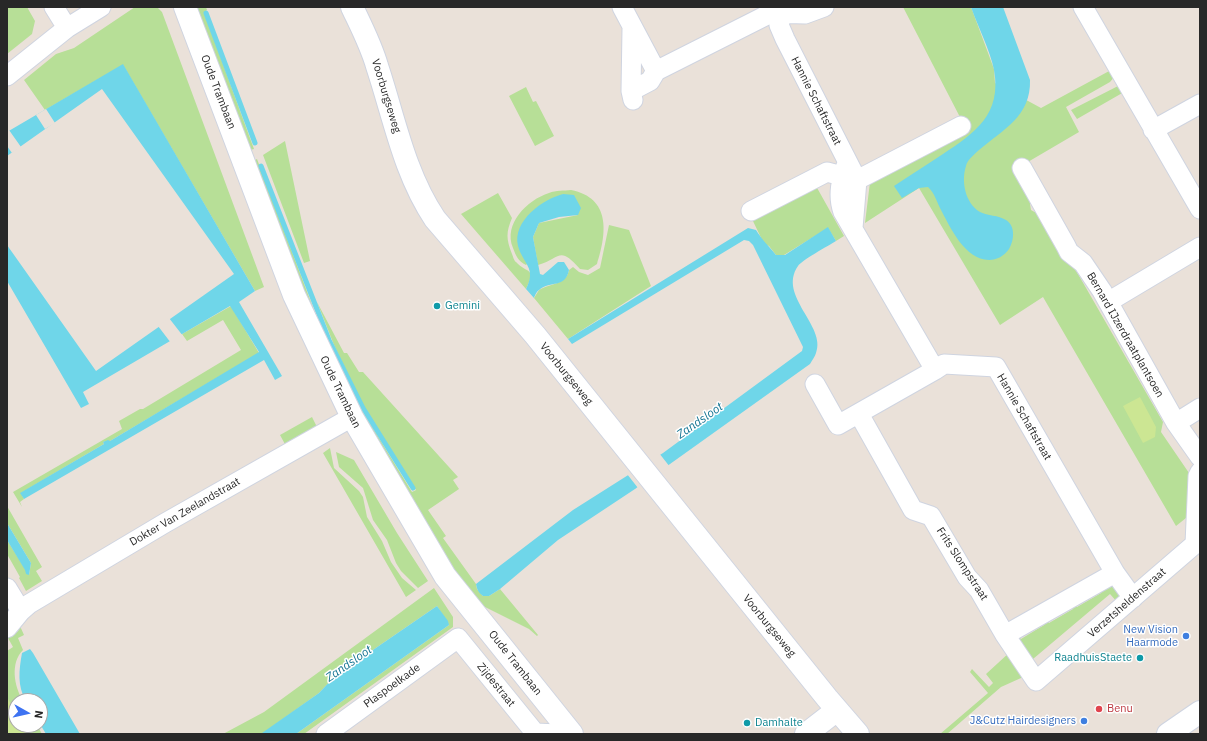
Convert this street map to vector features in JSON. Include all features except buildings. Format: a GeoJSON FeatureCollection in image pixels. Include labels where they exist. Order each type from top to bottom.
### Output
{"type":"FeatureCollection","features":[{"type":"Feature","properties":{"kind":"street"},"geometry":{"type":"LineString","coordinates":[[54,7],[67,28]]}},
{"type":"Feature","properties":{"kind":"street"},"geometry":{"type":"LineString","coordinates":[[7,76],[67,28],[101,7]]}},
{"type":"Feature","properties":{"kind":"street","name":"Oude Trambaan"},"geometry":{"type":"LineString","coordinates":[[185,7],[294,295],[352,417],[446,576],[572,734]]}},
{"type":"Feature","properties":{"kind":"street","name":"Voorburgseweg"},"geometry":{"type":"LineString","coordinates":[[352,7],[377,64],[412,176],[426,205],[446,232],[535,335],[650,479],[858,734]]}},
{"type":"Feature","properties":{"kind":"street"},"geometry":{"type":"LineString","coordinates":[[622,7],[656,71]]}},
{"type":"Feature","properties":{"kind":"street"},"geometry":{"type":"LineString","coordinates":[[632,26],[632,96],[650,81],[656,71],[771,14],[790,10],[805,14],[824,7]]}},
{"type":"Feature","properties":{"kind":"street"},"geometry":{"type":"LineString","coordinates":[[1083,7],[1200,209]]}},
{"type":"Feature","properties":{"kind":"street","name":"Hannie Schaftstraat"},"geometry":{"type":"LineString","coordinates":[[790,10],[779,25],[849,173]]}},
{"type":"Feature","properties":{"kind":"street"},"geometry":{"type":"LineString","coordinates":[[1153,130],[1200,104]]}},
{"type":"Feature","properties":{"kind":"street"},"geometry":{"type":"LineString","coordinates":[[751,211],[827,172],[849,173],[961,126]]}},
{"type":"Feature","properties":{"kind":"street","name":"Bernard IJzerdraatplantsoen"},"geometry":{"type":"LineString","coordinates":[[1022,168],[1069,252],[1083,263],[1108,302],[1176,423],[1200,457]]}},
{"type":"Feature","properties":{"kind":"street"},"geometry":{"type":"LineString","coordinates":[[815,384],[838,425],[935,370],[843,212],[839,201],[849,173]]}},
{"type":"Feature","properties":{"kind":"street"},"geometry":{"type":"LineString","coordinates":[[1108,302],[1200,247]]}},
{"type":"Feature","properties":{"kind":"street","name":"Hannie Schaftstraat"},"geometry":{"type":"LineString","coordinates":[[935,370],[944,364],[996,367],[1115,573],[1133,598]]}},
{"type":"Feature","properties":{"kind":"street"},"geometry":{"type":"LineString","coordinates":[[1176,423],[1200,408]]}},
{"type":"Feature","properties":{"kind":"street","name":"Frits Slompstraat"},"geometry":{"type":"LineString","coordinates":[[859,414],[913,510],[931,516],[968,578],[979,590],[1005,635],[1036,681]]}},
{"type":"Feature","properties":{"kind":"street","name":"Dokter Van Zeelandstraat"},"geometry":{"type":"LineString","coordinates":[[7,628],[29,604],[165,523],[352,417]]}},
{"type":"Feature","properties":{"kind":"street"},"geometry":{"type":"LineString","coordinates":[[1197,546],[1198,476],[1200,472]]}},
{"type":"Feature","properties":{"kind":"street","name":"Verzetsheldenstraat"},"geometry":{"type":"LineString","coordinates":[[1036,681],[1133,598],[1197,546]]}},
{"type":"Feature","properties":{"kind":"street"},"geometry":{"type":"LineString","coordinates":[[1005,635],[1115,573]]}},
{"type":"Feature","properties":{"kind":"street"},"geometry":{"type":"LineString","coordinates":[[7,588],[21,611]]}},
{"type":"Feature","properties":{"kind":"street","name":"Zijdestraat"},"geometry":{"type":"LineString","coordinates":[[458,638],[535,734],[559,734]]}},
{"type":"Feature","properties":{"kind":"street","name":"Plaspoelkade"},"geometry":{"type":"LineString","coordinates":[[326,734],[458,638]]}},
{"type":"Feature","properties":{"kind":"street"},"geometry":{"type":"LineString","coordinates":[[806,734],[837,710]]}},
{"type":"Feature","properties":{"kind":"street"},"geometry":{"type":"LineString","coordinates":[[1168,734],[1200,712]]}},
{"type":"Feature","properties":{"kind":"green space"},"geometry":{"type":"Polygon","coordinates":[[[7,7],[27,7],[35,21],[32,34],[7,54],[7,7]]]}},
{"type":"Feature","properties":{"kind":"green space"},"geometry":{"type":"Polygon","coordinates":[[[135,7],[157,7],[162,12],[264,287],[255,291],[123,65],[45,110],[24,80],[56,54],[74,48],[135,7]]]}},
{"type":"Feature","properties":{"kind":"green space"},"geometry":{"type":"Polygon","coordinates":[[[197,7],[206,7],[207,10],[204,12],[254,149],[250,150],[197,7]]]}},
{"type":"Feature","properties":{"kind":"green space"},"geometry":{"type":"Polygon","coordinates":[[[903,7],[971,7],[994,69],[995,83],[1041,108],[1111,70],[1115,76],[1110,82],[1066,107],[1079,132],[1021,166],[1034,199],[1030,204],[1031,210],[1038,214],[1043,213],[1163,422],[1161,432],[1189,473],[1186,518],[1176,526],[1043,297],[1000,325],[919,188],[865,223],[870,182],[962,121],[903,7]]]}},
{"type":"Feature","properties":{"kind":"green space"},"geometry":{"type":"Polygon","coordinates":[[[1120,85],[1124,92],[1077,119],[1071,110],[1120,85]]]}},
{"type":"Feature","properties":{"kind":"green space"},"geometry":{"type":"Polygon","coordinates":[[[526,87],[533,102],[536,101],[554,136],[535,146],[509,96],[526,87]]]}},
{"type":"Feature","properties":{"kind":"green space"},"geometry":{"type":"Polygon","coordinates":[[[285,141],[310,261],[304,263],[263,155],[285,141]]]}},
{"type":"Feature","properties":{"kind":"green space"},"geometry":{"type":"Polygon","coordinates":[[[257,159],[317,318],[363,412],[412,492],[416,490],[364,408],[334,345],[317,302],[344,353],[347,353],[359,372],[363,372],[458,477],[453,480],[459,489],[428,510],[446,536],[443,538],[483,596],[489,596],[500,589],[538,635],[537,636],[529,629],[479,604],[442,554],[374,440],[315,319],[253,161],[257,159]]]}},
{"type":"Feature","properties":{"kind":"green space"},"geometry":{"type":"Polygon","coordinates":[[[816,186],[844,236],[836,241],[828,228],[784,255],[776,255],[769,246],[764,244],[752,219],[816,186]]]}},
{"type":"Feature","properties":{"kind":"green space"},"geometry":{"type":"Polygon","coordinates":[[[571,190],[584,194],[593,201],[603,218],[603,240],[597,264],[588,270],[580,269],[568,257],[560,255],[538,265],[533,237],[539,223],[578,215],[563,194],[519,247],[528,263],[526,265],[519,260],[513,248],[511,230],[514,222],[525,207],[541,196],[554,191],[571,190]]]}},
{"type":"Feature","properties":{"kind":"green space"},"geometry":{"type":"Polygon","coordinates":[[[498,193],[512,218],[508,236],[515,261],[531,274],[526,289],[461,214],[498,193]]]}},
{"type":"Feature","properties":{"kind":"green space"},"geometry":{"type":"Polygon","coordinates":[[[609,225],[629,230],[651,286],[568,339],[534,298],[539,290],[565,278],[569,270],[573,267],[579,272],[588,275],[600,268],[609,225]]]}},
{"type":"Feature","properties":{"kind":"green space"},"geometry":{"type":"Polygon","coordinates":[[[231,306],[259,353],[110,441],[103,442],[104,444],[21,493],[24,499],[20,502],[22,507],[13,492],[122,429],[119,421],[140,409],[143,409],[241,350],[223,320],[187,341],[182,334],[231,306]]]}},
{"type":"Feature","properties":{"kind":"green space"},"geometry":{"type":"Polygon","coordinates":[[[1140,397],[1156,427],[1155,437],[1143,443],[1123,406],[1140,397]]]}},
{"type":"Feature","properties":{"kind":"green space"},"geometry":{"type":"Polygon","coordinates":[[[312,417],[317,427],[286,446],[280,435],[312,417]]]}},
{"type":"Feature","properties":{"kind":"green space"},"geometry":{"type":"Polygon","coordinates":[[[330,448],[334,468],[359,491],[363,497],[367,517],[382,541],[391,562],[402,578],[416,590],[406,597],[323,453],[330,448]]]}},
{"type":"Feature","properties":{"kind":"green space"},"geometry":{"type":"Polygon","coordinates":[[[336,452],[354,460],[397,533],[428,581],[418,588],[401,571],[396,563],[387,540],[373,520],[363,488],[339,467],[336,452]]]}},
{"type":"Feature","properties":{"kind":"green space"},"geometry":{"type":"Polygon","coordinates":[[[7,506],[42,567],[36,571],[42,581],[26,591],[7,554],[7,540],[29,575],[31,563],[7,523],[7,506]]]}},
{"type":"Feature","properties":{"kind":"green space"},"geometry":{"type":"Polygon","coordinates":[[[1114,584],[1121,595],[1117,602],[1110,594],[1033,659],[1039,668],[1035,669],[1015,637],[1018,635],[1021,639],[1044,625],[1042,621],[1046,618],[1049,623],[1073,609],[1071,605],[1074,603],[1077,607],[1101,593],[1098,588],[1103,586],[1109,588],[1114,584]]]}},
{"type":"Feature","properties":{"kind":"green space"},"geometry":{"type":"Polygon","coordinates":[[[434,588],[453,617],[453,627],[304,734],[296,734],[449,625],[437,606],[335,676],[319,693],[262,734],[223,734],[264,712],[434,588]]]}},
{"type":"Feature","properties":{"kind":"green space"},"geometry":{"type":"Polygon","coordinates":[[[20,626],[24,635],[18,638],[23,650],[16,661],[15,668],[17,689],[19,693],[8,693],[8,733],[42,734],[7,734],[7,651],[13,647],[8,638],[18,631],[20,626]]]}},
{"type":"Feature","properties":{"kind":"green space"},"geometry":{"type":"Polygon","coordinates":[[[1010,652],[1023,674],[1021,678],[1001,687],[947,734],[940,734],[988,693],[970,672],[972,669],[989,687],[993,683],[986,674],[1010,652]]]}},
{"type":"Feature","properties":{"kind":"green space"},"geometry":{"type":"Polygon","coordinates":[[[7,697],[8,733],[29,734],[7,734],[7,697]]]}},
{"type":"Feature","properties":{"kind":"water"},"geometry":{"type":"Polygon","coordinates":[[[971,7],[1003,7],[1030,80],[1026,103],[1021,112],[1014,121],[971,157],[965,172],[964,185],[968,197],[975,208],[980,212],[1006,220],[1013,230],[1013,238],[1009,249],[1005,254],[992,260],[980,259],[966,249],[954,233],[934,195],[928,187],[919,188],[902,198],[894,186],[966,138],[984,121],[990,110],[994,99],[994,70],[987,47],[971,7]]]}},
{"type":"Feature","properties":{"kind":"water"},"geometry":{"type":"Polygon","coordinates":[[[123,64],[255,291],[239,302],[282,376],[275,380],[264,360],[24,499],[20,493],[104,444],[103,442],[108,440],[110,441],[259,352],[230,306],[83,392],[89,404],[81,408],[7,281],[7,245],[96,371],[234,274],[102,89],[7,156],[7,132],[123,64]]]}},
{"type":"Feature","properties":{"kind":"water"},"geometry":{"type":"Polygon","coordinates":[[[563,194],[574,195],[581,208],[578,215],[559,217],[539,223],[533,237],[540,274],[543,275],[558,262],[564,262],[569,270],[564,280],[544,287],[535,294],[534,298],[526,289],[529,282],[530,271],[520,252],[517,237],[524,220],[531,212],[538,206],[563,194]]]}},
{"type":"Feature","properties":{"kind":"water"},"geometry":{"type":"Polygon","coordinates":[[[828,227],[836,241],[800,263],[793,277],[797,300],[815,332],[818,343],[816,354],[810,364],[635,489],[558,540],[500,589],[489,596],[483,596],[479,592],[476,584],[573,510],[663,453],[802,351],[803,347],[753,245],[749,241],[744,240],[572,344],[568,339],[748,228],[756,230],[776,255],[785,255],[828,227]]]}},
{"type":"Feature","properties":{"kind":"water"},"geometry":{"type":"Polygon","coordinates":[[[7,523],[31,563],[29,575],[26,574],[7,540],[7,523]]]}},
{"type":"Feature","properties":{"kind":"water"},"geometry":{"type":"Polygon","coordinates":[[[437,606],[448,621],[449,625],[296,734],[251,734],[262,733],[319,693],[335,676],[437,606]]]}},
{"type":"Feature","properties":{"kind":"water"},"geometry":{"type":"Polygon","coordinates":[[[30,649],[33,653],[80,734],[46,734],[48,733],[48,693],[22,693],[20,684],[22,653],[30,649]]]}},
{"type":"Feature","properties":{"kind":"pier"},"geometry":{"type":"Polygon","coordinates":[[[46,109],[55,123],[45,129],[36,115],[46,109]]]}},
{"type":"Feature","properties":{"kind":"pier"},"geometry":{"type":"Polygon","coordinates":[[[9,130],[21,147],[12,153],[7,146],[7,131],[9,130]]]}},
{"type":"Feature","properties":{"kind":"pier"},"geometry":{"type":"Polygon","coordinates":[[[169,318],[183,336],[171,343],[158,326],[169,318]]]}},
{"type":"Feature","properties":{"kind":"pier"},"geometry":{"type":"Polygon","coordinates":[[[659,453],[670,467],[638,488],[627,474],[659,453]]]}},
{"type":"Feature","properties":{"kind":"waterway"},"geometry":{"type":"LineString","coordinates":[[206,13],[255,143]]}},
{"type":"Feature","properties":{"kind":"waterway"},"geometry":{"type":"LineString","coordinates":[[261,166],[329,340],[363,408],[413,488]]}},
{"type":"Feature","properties":{"kind":"place","name":"Gemini"},"geometry":{"type":"Point","coordinates":[437,306]}},
{"type":"Feature","properties":{"kind":"place","name":"New Vision Haarmode"},"geometry":{"type":"Point","coordinates":[1186,636]}},
{"type":"Feature","properties":{"kind":"place","name":"RaadhuisStaete"},"geometry":{"type":"Point","coordinates":[1140,658]}},
{"type":"Feature","properties":{"kind":"place","name":"Benu"},"geometry":{"type":"Point","coordinates":[1099,709]}},
{"type":"Feature","properties":{"kind":"place","name":"J&Cutz Hairdesigners"},"geometry":{"type":"Point","coordinates":[1084,721]}},
{"type":"Feature","properties":{"kind":"place","name":"Damhalte"},"geometry":{"type":"Point","coordinates":[747,723]}},
{"type":"Feature","properties":{"kind":"water label","name":"Zandsloot"},"geometry":{"type":"Point","coordinates":[700,421]}},
{"type":"Feature","properties":{"kind":"water label","name":"Zandsloot"},"geometry":{"type":"Point","coordinates":[349,664]}}]}
